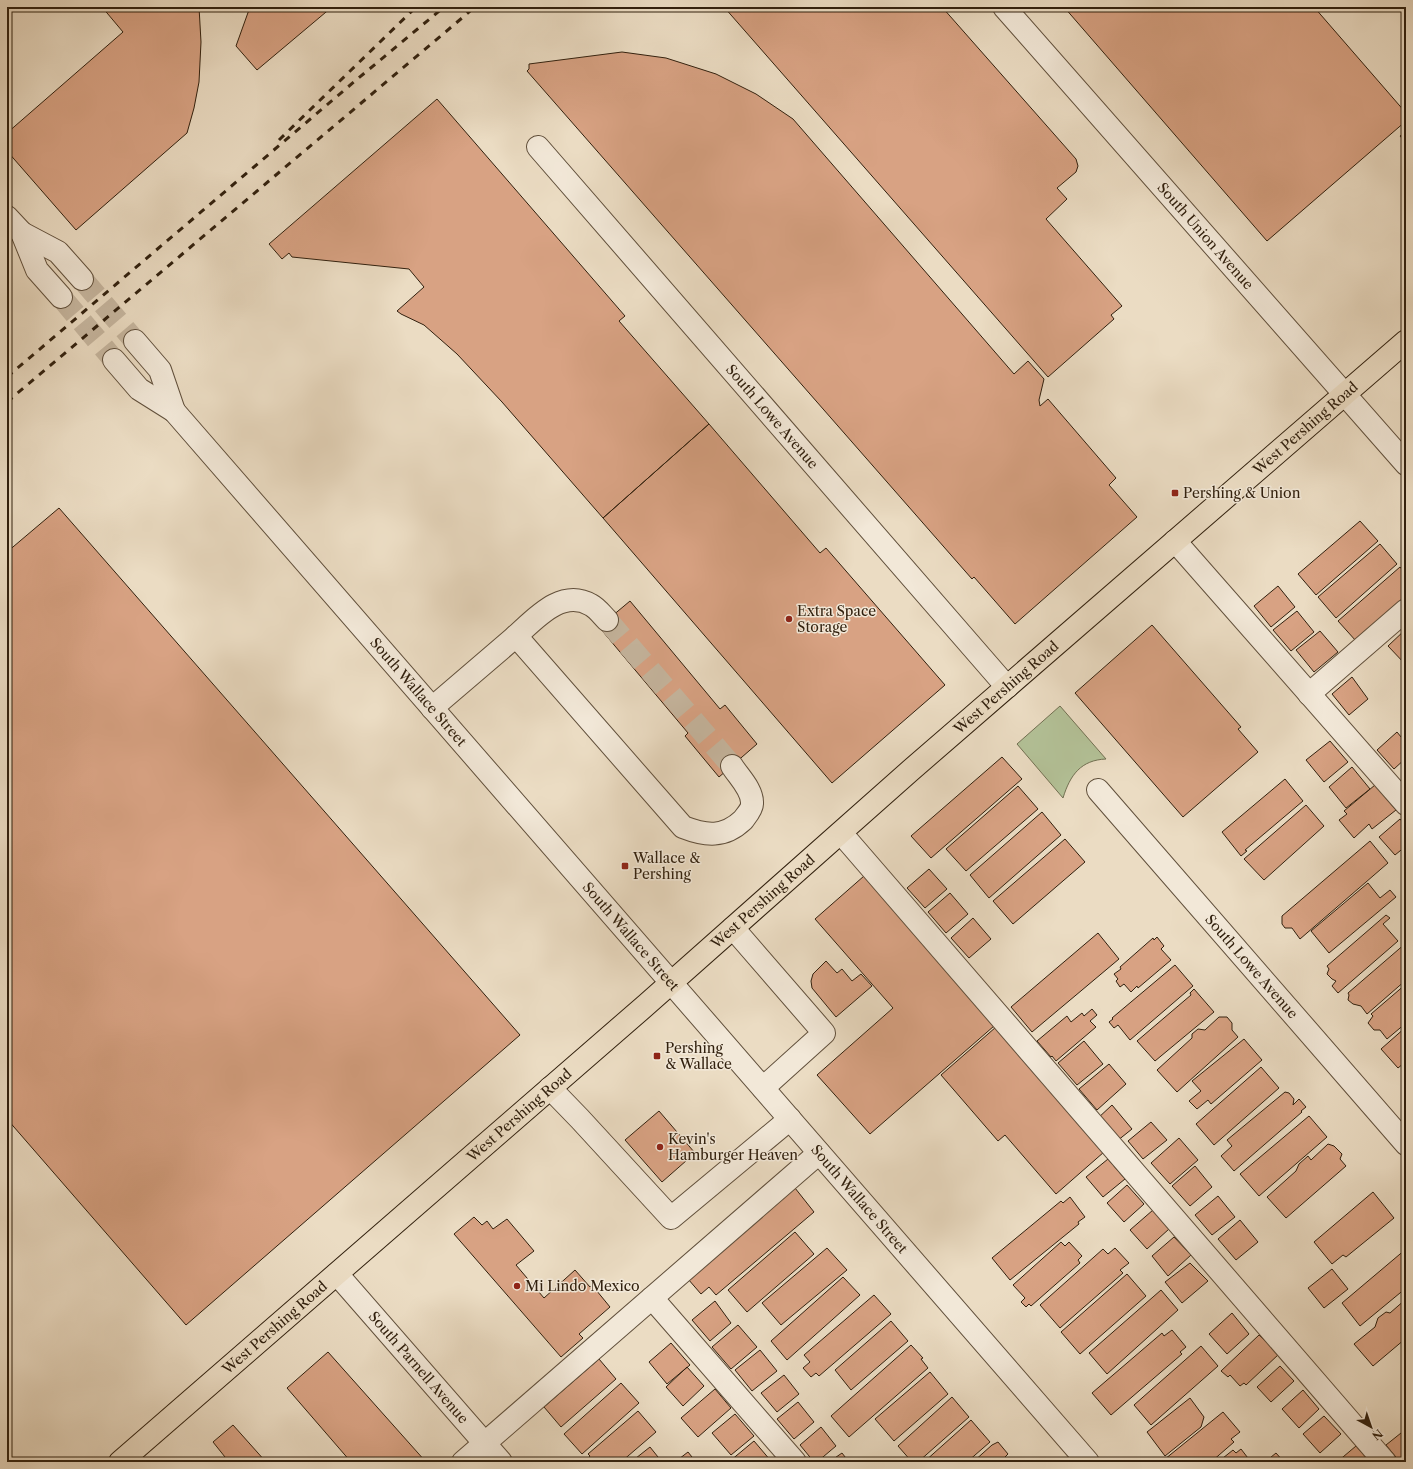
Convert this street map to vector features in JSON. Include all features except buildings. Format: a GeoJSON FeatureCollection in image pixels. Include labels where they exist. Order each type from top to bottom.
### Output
{"type":"FeatureCollection","features":[{"type":"Feature","properties":{"kind":"main road","name":"West Pershing Road"},"geometry":{"type":"LineString","coordinates":[[120,1462],[671,983],[1007,687],[1406,341]]}},
{"type":"Feature","properties":{"kind":"street","name":"South Union Avenue"},"geometry":{"type":"LineString","coordinates":[[1004,7],[1406,464]]}},
{"type":"Feature","properties":{"kind":"street","name":"South Lowe Avenue"},"geometry":{"type":"LineString","coordinates":[[538,147],[1007,687]]}},
{"type":"Feature","properties":{"kind":"street"},"geometry":{"type":"LineString","coordinates":[[7,217],[22,233],[58,252],[82,279]]}},
{"type":"Feature","properties":{"kind":"street"},"geometry":{"type":"LineString","coordinates":[[22,233],[37,270],[61,297]]}},
{"type":"Feature","properties":{"kind":"street","name":"South Wallace Street"},"geometry":{"type":"LineString","coordinates":[[135,341],[160,370],[174,411]]}},
{"type":"Feature","properties":{"kind":"street","name":"South Wallace Street"},"geometry":{"type":"LineString","coordinates":[[114,360],[139,389],[174,411],[1088,1462]]}},
{"type":"Feature","properties":{"kind":"street"},"geometry":{"type":"LineString","coordinates":[[1175,541],[1406,804]]}},
{"type":"Feature","properties":{"kind":"street"},"geometry":{"type":"LineString","coordinates":[[432,708],[546,610],[564,600],[578,600],[592,605],[607,620]]}},
{"type":"Feature","properties":{"kind":"street"},"geometry":{"type":"LineString","coordinates":[[1309,694],[1406,610]]}},
{"type":"Feature","properties":{"kind":"street"},"geometry":{"type":"LineString","coordinates":[[516,636],[683,827],[696,832],[709,834],[726,832],[736,827],[746,817],[752,805],[750,791],[732,766]]}},
{"type":"Feature","properties":{"kind":"street","name":"South Lowe Avenue"},"geometry":{"type":"LineString","coordinates":[[1098,790],[1406,1144]]}},
{"type":"Feature","properties":{"kind":"street"},"geometry":{"type":"LineString","coordinates":[[841,833],[1385,1462]]}},
{"type":"Feature","properties":{"kind":"street"},"geometry":{"type":"LineString","coordinates":[[733,928],[824,1034],[763,1088]]}},
{"type":"Feature","properties":{"kind":"street"},"geometry":{"type":"LineString","coordinates":[[550,1088],[580,1118],[671,1218],[790,1119]]}},
{"type":"Feature","properties":{"kind":"street"},"geometry":{"type":"LineString","coordinates":[[464,1462],[819,1153]]}},
{"type":"Feature","properties":{"kind":"street","name":"South Parnell Avenue"},"geometry":{"type":"LineString","coordinates":[[336,1274],[500,1462]]}},
{"type":"Feature","properties":{"kind":"street"},"geometry":{"type":"LineString","coordinates":[[652,1298],[795,1462]]}},
{"type":"Feature","properties":{"kind":"green space"},"geometry":{"type":"Polygon","coordinates":[[[1060,706],[1106,759],[1090,762],[1078,770],[1069,782],[1063,798],[1017,744],[1060,706]]]}},
{"type":"Feature","properties":{"kind":"tunnel"},"geometry":{"type":"LineString","coordinates":[[82,279],[135,341]]}},
{"type":"Feature","properties":{"kind":"tunnel"},"geometry":{"type":"LineString","coordinates":[[61,297],[114,360]]}},
{"type":"Feature","properties":{"kind":"tunnel"},"geometry":{"type":"LineString","coordinates":[[607,620],[732,766]]}},
{"type":"Feature","properties":{"kind":"railway"},"geometry":{"type":"LineString","coordinates":[[279,140],[416,7]]}},
{"type":"Feature","properties":{"kind":"railway"},"geometry":{"type":"LineString","coordinates":[[7,377],[444,7]]}},
{"type":"Feature","properties":{"kind":"railway"},"geometry":{"type":"LineString","coordinates":[[7,402],[475,7]]}},
{"type":"Feature","properties":{"kind":"place","name":"Pershing & Union"},"geometry":{"type":"Point","coordinates":[1175,493]}},
{"type":"Feature","properties":{"kind":"place","name":"Extra Space Storage"},"geometry":{"type":"Point","coordinates":[789,619]}},
{"type":"Feature","properties":{"kind":"place","name":"Wallace & Pershing"},"geometry":{"type":"Point","coordinates":[625,866]}},
{"type":"Feature","properties":{"kind":"place","name":"Pershing & Wallace"},"geometry":{"type":"Point","coordinates":[657,1056]}},
{"type":"Feature","properties":{"kind":"place","name":"Kevin's Hamburger Heaven"},"geometry":{"type":"Point","coordinates":[660,1147]}},
{"type":"Feature","properties":{"kind":"place","name":"Mi Lindo Mexico"},"geometry":{"type":"Point","coordinates":[517,1286]}}]}
